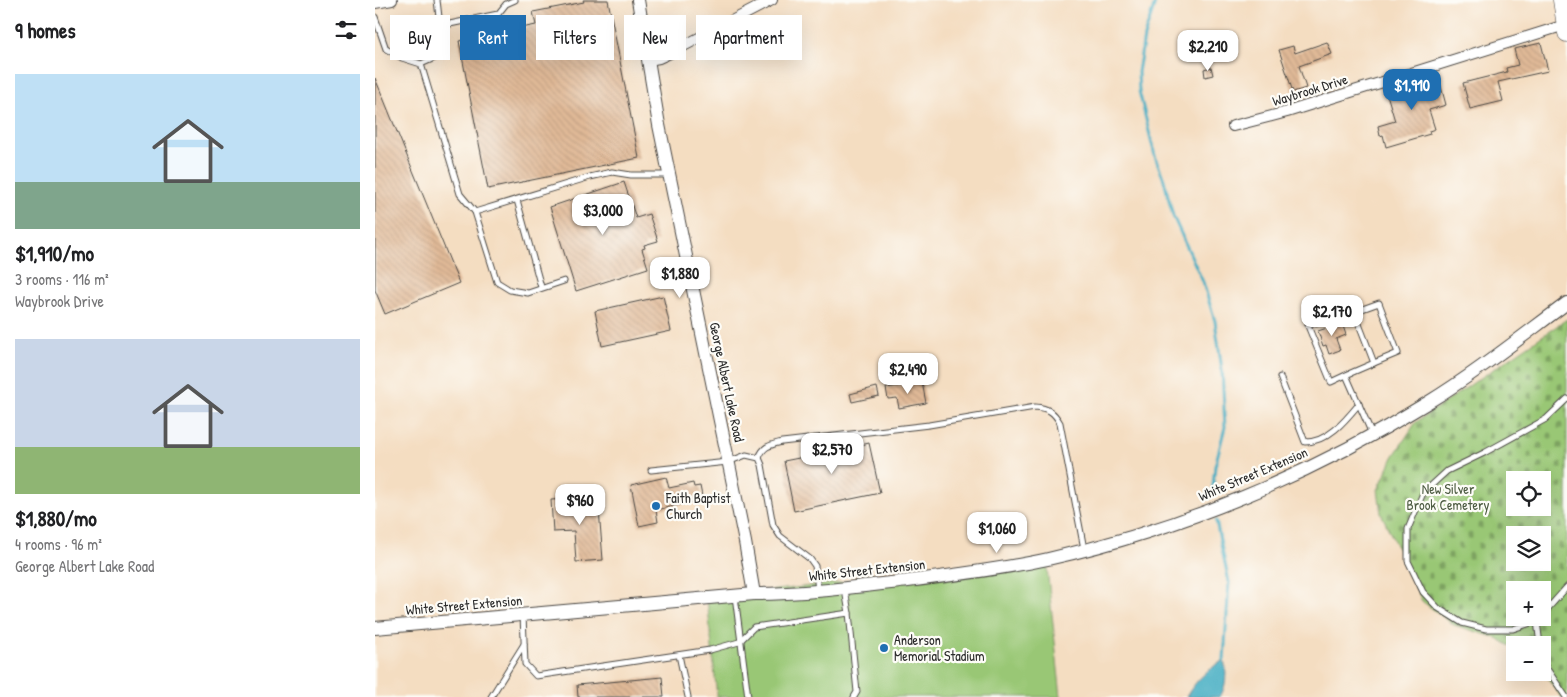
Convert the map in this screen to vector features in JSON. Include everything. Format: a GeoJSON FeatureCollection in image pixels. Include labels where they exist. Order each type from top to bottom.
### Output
{"type":"FeatureCollection","features":[{"type":"Feature","properties":{"kind":"highway"},"geometry":{"type":"LineString","coordinates":[[1562,0],[1566,29]]}},
{"type":"Feature","properties":{"kind":"street"},"geometry":{"type":"LineString","coordinates":[[375,3],[392,0]]}},
{"type":"Feature","properties":{"kind":"street","name":"George Albert Lake Road"},"geometry":{"type":"LineString","coordinates":[[638,0],[640,15]]}},
{"type":"Feature","properties":{"kind":"street"},"geometry":{"type":"LineString","coordinates":[[686,45],[771,0]]}},
{"type":"Feature","properties":{"kind":"street","name":"Waybrook Drive"},"geometry":{"type":"LineString","coordinates":[[1233,126],[1287,112],[1566,29]]}},
{"type":"Feature","properties":{"kind":"street","name":"George Albert Lake Road"},"geometry":{"type":"LineString","coordinates":[[648,60],[669,175],[754,594]]}},
{"type":"Feature","properties":{"kind":"street","name":"White Street Extension"},"geometry":{"type":"LineString","coordinates":[[375,628],[754,594],[845,588],[943,577],[1011,566],[1085,550],[1215,508],[1312,465],[1426,404],[1567,303]]}},
{"type":"Feature","properties":{"kind":"lane"},"geometry":{"type":"LineString","coordinates":[[437,0],[439,15]]}},
{"type":"Feature","properties":{"kind":"lane"},"geometry":{"type":"LineString","coordinates":[[450,24],[498,14],[506,4],[515,0]]}},
{"type":"Feature","properties":{"kind":"lane"},"geometry":{"type":"LineString","coordinates":[[375,17],[386,49],[402,58],[421,64],[430,60]]}},
{"type":"Feature","properties":{"kind":"lane"},"geometry":{"type":"LineString","coordinates":[[421,64],[461,194],[475,212],[497,282],[510,290],[528,292],[564,281]]}},
{"type":"Feature","properties":{"kind":"lane"},"geometry":{"type":"LineString","coordinates":[[475,212],[612,172],[631,175],[669,175]]}},
{"type":"Feature","properties":{"kind":"lane"},"geometry":{"type":"LineString","coordinates":[[517,200],[541,288]]}},
{"type":"Feature","properties":{"kind":"lane"},"geometry":{"type":"LineString","coordinates":[[1354,312],[1379,303],[1397,353],[1331,382],[1308,326],[1352,306],[1354,312],[1374,362]]}},
{"type":"Feature","properties":{"kind":"lane"},"geometry":{"type":"LineString","coordinates":[[1346,375],[1372,434]]}},
{"type":"Feature","properties":{"kind":"lane"},"geometry":{"type":"LineString","coordinates":[[1280,377],[1305,442],[1316,442],[1342,424],[1359,404]]}},
{"type":"Feature","properties":{"kind":"lane"},"geometry":{"type":"LineString","coordinates":[[1520,626],[1513,629],[1486,629],[1462,623],[1438,608],[1423,592],[1408,561],[1408,529],[1423,493],[1447,471],[1546,419],[1567,399]]}},
{"type":"Feature","properties":{"kind":"lane"},"geometry":{"type":"LineString","coordinates":[[818,590],[815,566],[810,559],[780,536],[773,525],[762,465],[759,458],[766,446],[781,442],[929,425],[1035,407],[1045,408],[1054,413],[1060,423],[1085,550]]}},
{"type":"Feature","properties":{"kind":"lane"},"geometry":{"type":"LineString","coordinates":[[651,470],[728,462],[746,455],[759,458]]}},
{"type":"Feature","properties":{"kind":"lane"},"geometry":{"type":"LineString","coordinates":[[1551,605],[1567,587]]}},
{"type":"Feature","properties":{"kind":"lane"},"geometry":{"type":"LineString","coordinates":[[845,588],[849,613],[855,694]]}},
{"type":"Feature","properties":{"kind":"lane"},"geometry":{"type":"LineString","coordinates":[[735,596],[739,642],[748,697]]}},
{"type":"Feature","properties":{"kind":"lane"},"geometry":{"type":"LineString","coordinates":[[523,615],[525,664],[536,676],[710,650],[739,642],[754,627],[849,613]]}},
{"type":"Feature","properties":{"kind":"lane"},"geometry":{"type":"LineString","coordinates":[[491,697],[524,644]]}},
{"type":"Feature","properties":{"kind":"lane"},"geometry":{"type":"LineString","coordinates":[[679,655],[688,697]]}},
{"type":"Feature","properties":{"kind":"lane"},"geometry":{"type":"LineString","coordinates":[[1551,675],[1566,697]]}},
{"type":"Feature","properties":{"kind":"green space","name":"New Silver Brook Cemetery"},"geometry":{"type":"Polygon","coordinates":[[[1567,319],[1567,697],[1561,697],[1550,681],[1551,636],[1506,636],[1506,644],[1497,638],[1454,625],[1422,601],[1381,513],[1378,490],[1393,457],[1416,422],[1567,319]]]}},
{"type":"Feature","properties":{"kind":"green space","name":"Anderson Memorial Stadium"},"geometry":{"type":"Polygon","coordinates":[[[1046,559],[1061,697],[717,697],[707,598],[1046,559]]]}},
{"type":"Feature","properties":{"kind":"water"},"geometry":{"type":"Polygon","coordinates":[[[1224,660],[1226,679],[1220,697],[1186,697],[1202,676],[1224,660]]]}},
{"type":"Feature","properties":{"kind":"building"},"geometry":{"type":"Polygon","coordinates":[[[583,0],[608,0],[611,15],[536,15],[536,25],[533,12],[584,2],[583,0]]]}},
{"type":"Feature","properties":{"kind":"building"},"geometry":{"type":"Polygon","coordinates":[[[536,25],[536,60],[614,60],[614,31],[639,158],[488,189],[463,60],[526,60],[526,27],[536,25]]]}},
{"type":"Feature","properties":{"kind":"building"},"geometry":{"type":"Polygon","coordinates":[[[1327,42],[1332,54],[1299,66],[1306,88],[1293,92],[1279,50],[1293,46],[1295,53],[1327,42]]]}},
{"type":"Feature","properties":{"kind":"building"},"geometry":{"type":"Polygon","coordinates":[[[1541,43],[1548,71],[1498,82],[1503,101],[1470,109],[1463,83],[1507,72],[1506,68],[1518,65],[1514,49],[1541,43]]]}},
{"type":"Feature","properties":{"kind":"building"},"geometry":{"type":"Polygon","coordinates":[[[1211,67],[1213,75],[1205,77],[1204,69],[1211,67]]]}},
{"type":"Feature","properties":{"kind":"building"},"geometry":{"type":"Polygon","coordinates":[[[1438,75],[1446,105],[1429,110],[1435,129],[1429,131],[1430,134],[1386,147],[1383,135],[1380,136],[1378,126],[1395,121],[1386,91],[1438,75]]]}},
{"type":"Feature","properties":{"kind":"building"},"geometry":{"type":"Polygon","coordinates":[[[375,78],[459,283],[385,314],[375,290],[375,78]]]}},
{"type":"Feature","properties":{"kind":"building"},"geometry":{"type":"Polygon","coordinates":[[[624,182],[636,218],[649,214],[658,241],[644,245],[645,248],[642,249],[648,268],[576,291],[550,207],[624,182]]]}},
{"type":"Feature","properties":{"kind":"building"},"geometry":{"type":"Polygon","coordinates":[[[663,296],[671,331],[602,346],[595,311],[663,296]]]}},
{"type":"Feature","properties":{"kind":"building"},"geometry":{"type":"Polygon","coordinates":[[[1342,323],[1346,335],[1336,339],[1340,350],[1329,354],[1326,345],[1323,346],[1318,331],[1342,323]]]}},
{"type":"Feature","properties":{"kind":"building"},"geometry":{"type":"Polygon","coordinates":[[[922,382],[926,403],[899,408],[897,398],[888,399],[886,388],[922,382]]]}},
{"type":"Feature","properties":{"kind":"building"},"geometry":{"type":"Polygon","coordinates":[[[877,387],[879,396],[852,402],[850,394],[877,387]]]}},
{"type":"Feature","properties":{"kind":"building"},"geometry":{"type":"Polygon","coordinates":[[[860,439],[861,445],[869,443],[880,493],[794,511],[784,461],[814,455],[813,450],[860,439]]]}},
{"type":"Feature","properties":{"kind":"building","name":"Faith Baptist Church"},"geometry":{"type":"Polygon","coordinates":[[[666,477],[669,488],[693,483],[694,487],[700,486],[702,496],[696,498],[697,501],[656,510],[658,522],[639,526],[631,485],[666,477]]]}},
{"type":"Feature","properties":{"kind":"building"},"geometry":{"type":"Polygon","coordinates":[[[598,497],[603,560],[576,562],[574,531],[553,532],[551,500],[598,497]]]}},
{"type":"Feature","properties":{"kind":"building"},"geometry":{"type":"Polygon","coordinates":[[[662,677],[664,697],[578,697],[577,685],[662,677]]]}},
{"type":"Feature","properties":{"kind":"waterway"},"geometry":{"type":"LineString","coordinates":[[1156,0],[1144,37],[1138,72],[1139,91],[1155,156],[1164,180],[1173,216],[1203,282],[1215,321],[1222,370],[1225,427],[1215,466],[1212,495]]}},
{"type":"Feature","properties":{"kind":"waterway"},"geometry":{"type":"LineString","coordinates":[[1216,521],[1229,582],[1224,660]]}},
{"type":"Feature","properties":{"kind":"place","name":"Faith Baptist Church"},"geometry":{"type":"Point","coordinates":[656,506]}},
{"type":"Feature","properties":{"kind":"place","name":"Anderson Memorial Stadium"},"geometry":{"type":"Point","coordinates":[884,648]}}]}
